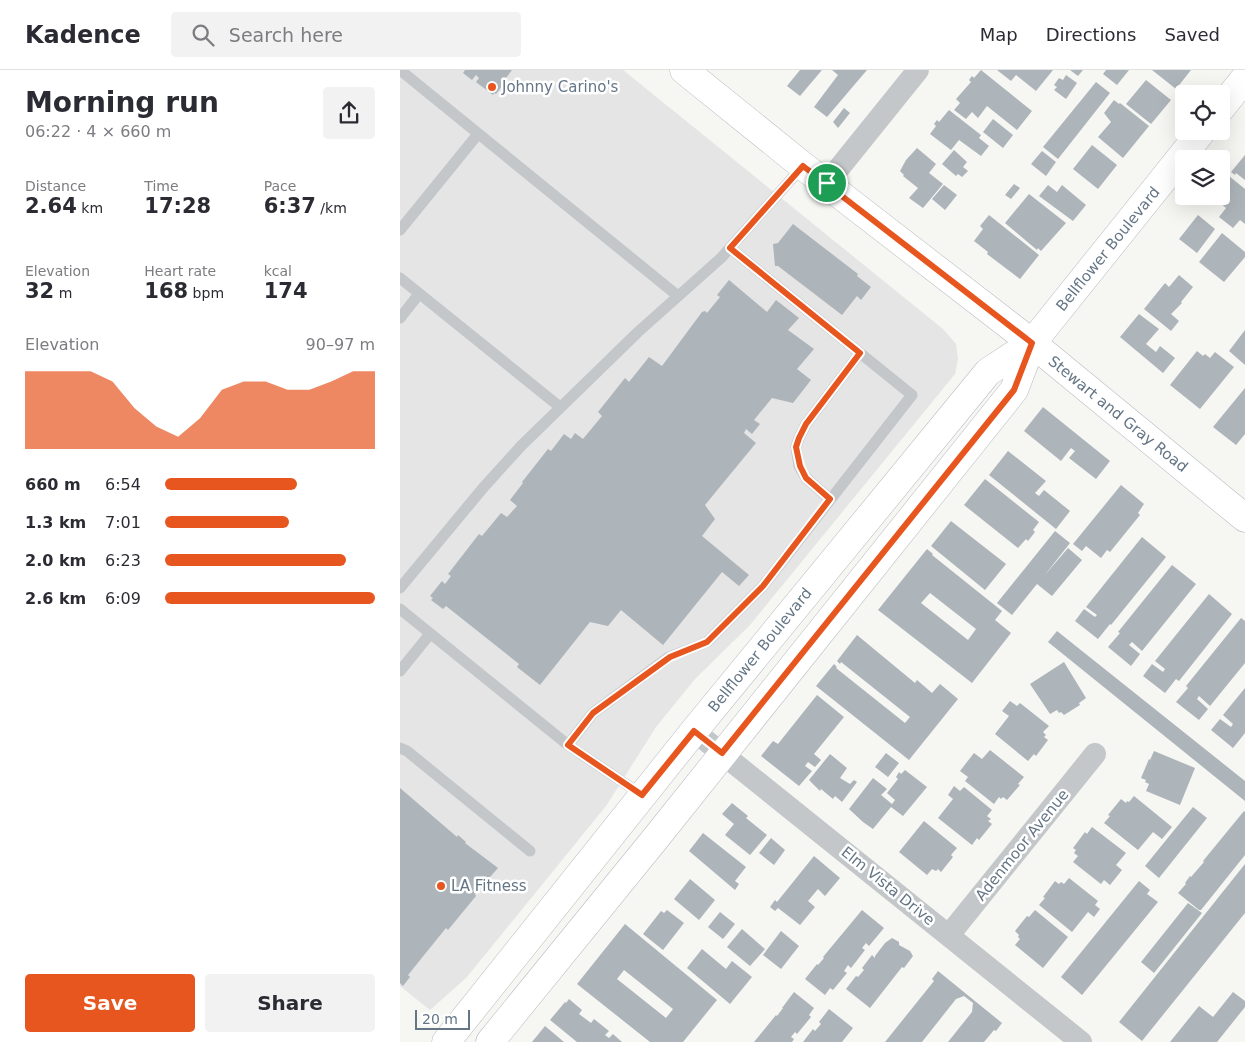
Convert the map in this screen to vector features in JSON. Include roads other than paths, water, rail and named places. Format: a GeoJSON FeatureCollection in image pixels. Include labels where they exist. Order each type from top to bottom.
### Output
{"type":"FeatureCollection","features":[{"type":"Feature","properties":{"kind":"main road","name":"Stewart and Gray Road"},"geometry":{"type":"LineString","coordinates":[[684,70],[803,166],[1032,343],[1245,518]]}},
{"type":"Feature","properties":{"kind":"main road"},"geometry":{"type":"LineString","coordinates":[[1230,97],[1245,78]]}},
{"type":"Feature","properties":{"kind":"main road","name":"Bellflower Boulevard"},"geometry":{"type":"LineString","coordinates":[[490,1042],[660,833],[722,753],[1014,390],[1032,343],[1195,140]]}},
{"type":"Feature","properties":{"kind":"main road","name":"Bellflower Boulevard"},"geometry":{"type":"LineString","coordinates":[[446,1042],[642,795],[988,372],[1032,343]]}},
{"type":"Feature","properties":{"kind":"street"},"geometry":{"type":"LineString","coordinates":[[827,183],[918,70]]}},
{"type":"Feature","properties":{"kind":"street","name":"Elm Vista Drive"},"geometry":{"type":"LineString","coordinates":[[694,731],[1081,1042]]}},
{"type":"Feature","properties":{"kind":"street","name":"Adenmoor Avenue"},"geometry":{"type":"LineString","coordinates":[[948,936],[1095,754]]}},
{"type":"Feature","properties":{"kind":"lane"},"geometry":{"type":"LineString","coordinates":[[400,70],[678,296]]}},
{"type":"Feature","properties":{"kind":"lane"},"geometry":{"type":"LineString","coordinates":[[400,230],[478,134]]}},
{"type":"Feature","properties":{"kind":"lane"},"geometry":{"type":"LineString","coordinates":[[400,588],[482,488],[560,407],[730,248],[803,166]]}},
{"type":"Feature","properties":{"kind":"lane"},"geometry":{"type":"LineString","coordinates":[[568,745],[593,713],[670,657],[707,642],[763,586],[912,395],[730,248]]}},
{"type":"Feature","properties":{"kind":"lane"},"geometry":{"type":"LineString","coordinates":[[400,278],[560,407]]}},
{"type":"Feature","properties":{"kind":"lane"},"geometry":{"type":"LineString","coordinates":[[400,318],[419,294]]}},
{"type":"Feature","properties":{"kind":"lane"},"geometry":{"type":"LineString","coordinates":[[830,499],[806,478],[800,466],[796,447],[806,424],[860,353]]}},
{"type":"Feature","properties":{"kind":"lane"},"geometry":{"type":"LineString","coordinates":[[400,609],[568,745],[642,795]]}},
{"type":"Feature","properties":{"kind":"lane"},"geometry":{"type":"LineString","coordinates":[[400,671],[430,634]]}},
{"type":"Feature","properties":{"kind":"lane"},"geometry":{"type":"LineString","coordinates":[[400,748],[407,751],[530,851]]}},
{"type":"Feature","properties":{"kind":"place","name":"Johnny Carino's"},"geometry":{"type":"Point","coordinates":[492,87]}},
{"type":"Feature","properties":{"kind":"place","name":"LA Fitness"},"geometry":{"type":"Point","coordinates":[441,886]}}]}
